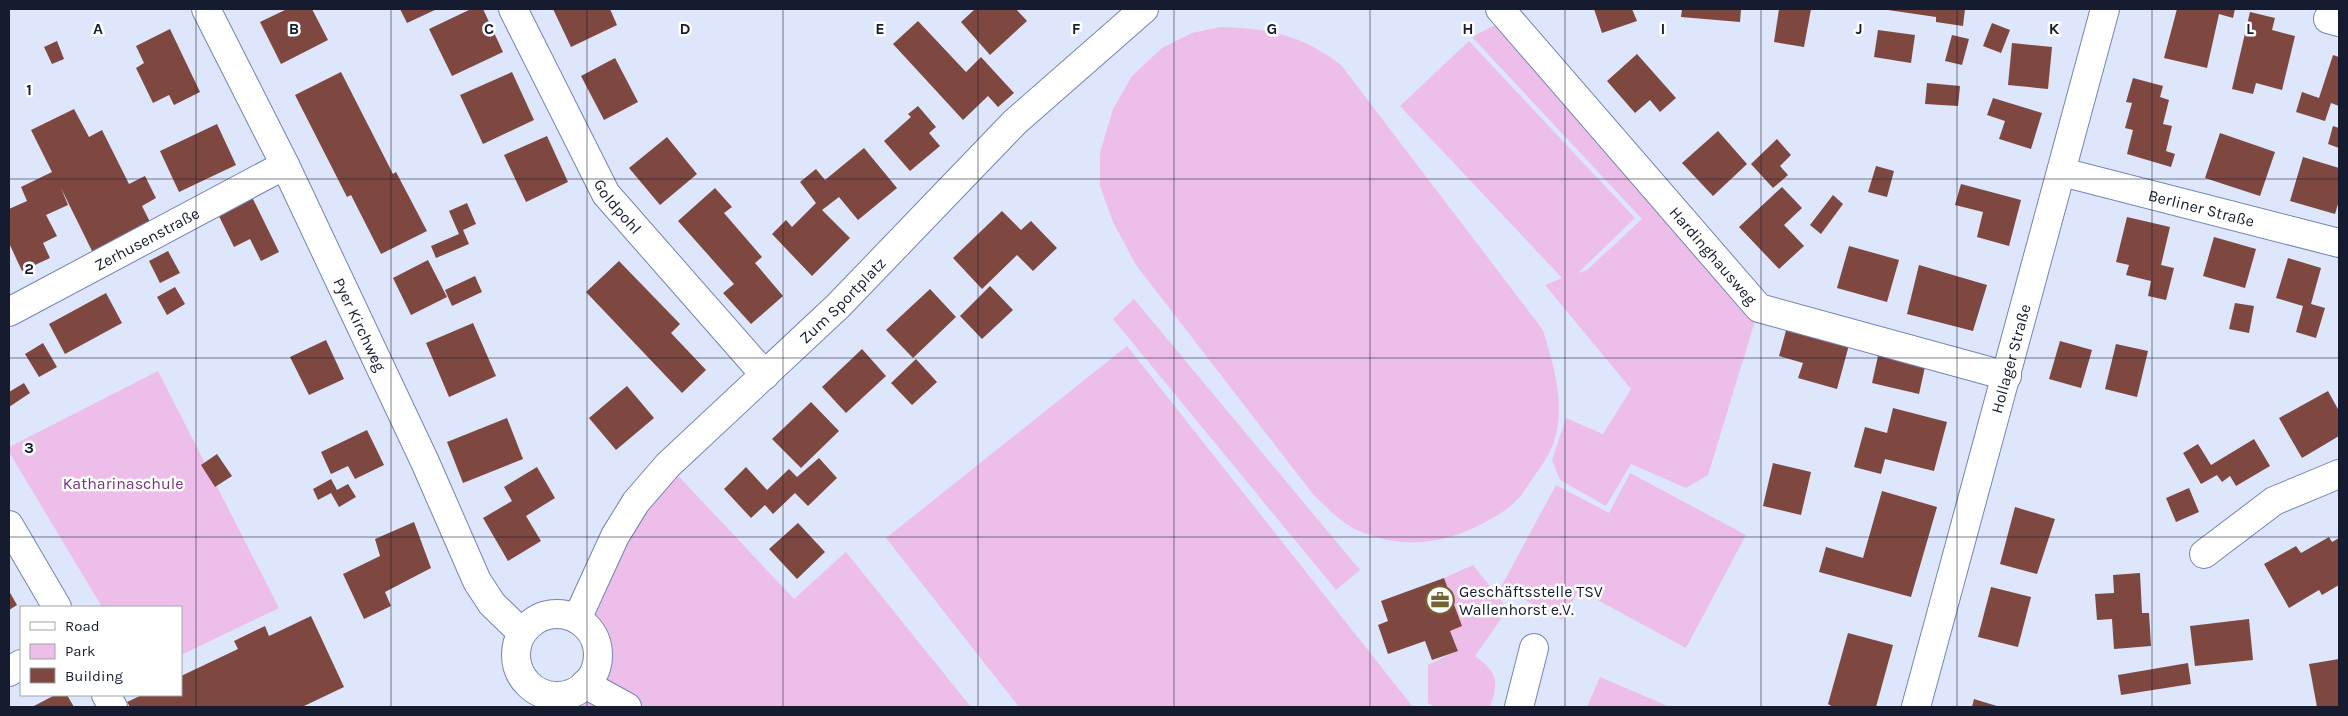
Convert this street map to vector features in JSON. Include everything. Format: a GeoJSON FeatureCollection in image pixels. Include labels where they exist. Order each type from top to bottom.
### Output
{"type":"FeatureCollection","features":[{"type":"Feature","properties":{"kind":"street","name":"Pyer Kirchweg"},"geometry":{"type":"LineString","coordinates":[[206,9],[285,165],[425,462],[477,581],[492,604],[522,633]]}},
{"type":"Feature","properties":{"kind":"street","name":"Goldpohl"},"geometry":{"type":"LineString","coordinates":[[513,9],[606,194],[765,375]]}},
{"type":"Feature","properties":{"kind":"street","name":"Zum Sportplatz"},"geometry":{"type":"LineString","coordinates":[[577,619],[615,536],[636,502],[668,465],[838,306],[1015,122],[1144,9]]}},
{"type":"Feature","properties":{"kind":"street","name":"Hardinghausweg"},"geometry":{"type":"LineString","coordinates":[[1500,9],[1759,308],[2007,376]]}},
{"type":"Feature","properties":{"kind":"street","name":"Hollager Straße"},"geometry":{"type":"LineString","coordinates":[[1916,707],[2105,9]]}},
{"type":"Feature","properties":{"kind":"street","name":"Zerhusenstraße"},"geometry":{"type":"LineString","coordinates":[[9,312],[285,165]]}},
{"type":"Feature","properties":{"kind":"street","name":"Berliner Straße"},"geometry":{"type":"LineString","coordinates":[[2062,172],[2339,243]]}},
{"type":"Feature","properties":{"kind":"street"},"geometry":{"type":"LineString","coordinates":[[2204,554],[2274,501],[2339,474]]}},
{"type":"Feature","properties":{"kind":"street"},"geometry":{"type":"LineString","coordinates":[[9,525],[56,606]]}},
{"type":"Feature","properties":{"kind":"street"},"geometry":{"type":"LineString","coordinates":[[553,614],[577,619],[588,629],[596,646],[596,666],[585,684],[571,694],[537,700],[518,667],[516,646],[522,633],[530,624],[541,617],[553,614]]}},
{"type":"Feature","properties":{"kind":"street"},"geometry":{"type":"LineString","coordinates":[[1519,707],[1534,648]]}},
{"type":"Feature","properties":{"kind":"street"},"geometry":{"type":"LineString","coordinates":[[9,672],[20,665]]}},
{"type":"Feature","properties":{"kind":"street"},"geometry":{"type":"LineString","coordinates":[[585,684],[626,707]]}},
{"type":"Feature","properties":{"kind":"street"},"geometry":{"type":"LineString","coordinates":[[107,696],[113,707]]}},
{"type":"Feature","properties":{"kind":"green space"},"geometry":{"type":"Polygon","coordinates":[[[1510,20],[1759,308],[1708,475],[1686,488],[1631,464],[1606,506],[1560,480],[1552,460],[1566,418],[1603,434],[1631,389],[1545,285],[1562,278],[1400,106],[1469,41],[1635,218],[1578,273],[1587,270],[1642,219],[1472,37],[1510,20]]]}},
{"type":"Feature","properties":{"kind":"green space"},"geometry":{"type":"Polygon","coordinates":[[[1220,27],[1253,29],[1284,35],[1313,47],[1341,65],[1543,330],[1551,358],[1559,400],[1559,414],[1554,442],[1545,461],[1518,500],[1503,512],[1480,525],[1450,537],[1420,542],[1405,542],[1375,537],[1352,528],[1340,519],[1312,493],[1136,265],[1113,222],[1100,186],[1100,153],[1113,109],[1132,76],[1162,48],[1192,33],[1220,27]]]}},
{"type":"Feature","properties":{"kind":"green space"},"geometry":{"type":"Polygon","coordinates":[[[1134,299],[1360,570],[1336,590],[1113,319],[1134,299]]]}},
{"type":"Feature","properties":{"kind":"green space"},"geometry":{"type":"Polygon","coordinates":[[[1127,346],[1413,707],[1019,707],[886,538],[1127,346]]]}},
{"type":"Feature","properties":{"kind":"green space","name":"Katharinaschule"},"geometry":{"type":"Polygon","coordinates":[[[158,371],[279,608],[182,655],[182,606],[101,606],[9,452],[9,447],[158,371]]]}},
{"type":"Feature","properties":{"kind":"green space"},"geometry":{"type":"Polygon","coordinates":[[[668,465],[794,599],[846,552],[971,707],[533,707],[541,693],[553,695],[565,693],[576,689],[593,675],[598,653],[595,640],[577,619],[668,465]]]}},
{"type":"Feature","properties":{"kind":"green space"},"geometry":{"type":"Polygon","coordinates":[[[1630,473],[1746,535],[1686,648],[1579,590],[1562,620],[1501,587],[1556,485],[1609,513],[1630,473]]]}},
{"type":"Feature","properties":{"kind":"green space"},"geometry":{"type":"Polygon","coordinates":[[[1473,565],[1508,609],[1475,656],[1488,667],[1495,678],[1493,698],[1490,707],[1434,707],[1428,703],[1428,665],[1458,650],[1450,631],[1461,626],[1444,578],[1473,565]]]}},
{"type":"Feature","properties":{"kind":"green space"},"geometry":{"type":"Polygon","coordinates":[[[1600,677],[1670,707],[1587,707],[1600,677]]]}},
{"type":"Feature","properties":{"kind":"building"},"geometry":{"type":"Polygon","coordinates":[[[287,9],[312,9],[328,40],[281,64],[260,22],[287,9]]]}},
{"type":"Feature","properties":{"kind":"building"},"geometry":{"type":"Polygon","coordinates":[[[400,9],[437,9],[407,23],[400,9]]]}},
{"type":"Feature","properties":{"kind":"building"},"geometry":{"type":"Polygon","coordinates":[[[471,9],[483,9],[503,52],[452,76],[429,29],[471,9]]]}},
{"type":"Feature","properties":{"kind":"building"},"geometry":{"type":"Polygon","coordinates":[[[553,9],[610,9],[617,25],[571,47],[553,9]]]}},
{"type":"Feature","properties":{"kind":"building"},"geometry":{"type":"Polygon","coordinates":[[[975,9],[1016,9],[1027,21],[990,55],[961,22],[975,9]]]}},
{"type":"Feature","properties":{"kind":"building"},"geometry":{"type":"Polygon","coordinates":[[[1594,9],[1632,9],[1637,21],[1602,33],[1594,9]]]}},
{"type":"Feature","properties":{"kind":"building"},"geometry":{"type":"Polygon","coordinates":[[[1682,9],[1741,9],[1740,22],[1681,17],[1682,9]]]}},
{"type":"Feature","properties":{"kind":"building"},"geometry":{"type":"Polygon","coordinates":[[[1779,9],[1811,9],[1804,47],[1774,42],[1779,9]]]}},
{"type":"Feature","properties":{"kind":"building"},"geometry":{"type":"Polygon","coordinates":[[[1881,9],[1965,9],[1963,26],[1936,22],[1936,17],[1881,9]]]}},
{"type":"Feature","properties":{"kind":"building"},"geometry":{"type":"Polygon","coordinates":[[[2177,9],[2235,9],[2233,18],[2219,14],[2207,68],[2164,58],[2177,9]]]}},
{"type":"Feature","properties":{"kind":"building"},"geometry":{"type":"Polygon","coordinates":[[[2250,12],[2275,18],[2272,30],[2295,36],[2282,90],[2256,83],[2253,94],[2232,89],[2250,12]]]}},
{"type":"Feature","properties":{"kind":"building"},"geometry":{"type":"Polygon","coordinates":[[[918,21],[966,72],[981,57],[1014,93],[998,107],[988,96],[963,120],[893,44],[918,21]]]}},
{"type":"Feature","properties":{"kind":"building"},"geometry":{"type":"Polygon","coordinates":[[[1992,23],[2010,30],[2001,53],[1983,46],[1992,23]]]}},
{"type":"Feature","properties":{"kind":"building"},"geometry":{"type":"Polygon","coordinates":[[[170,29],[200,92],[174,105],[169,95],[153,103],[136,68],[144,63],[136,46],[170,29]]]}},
{"type":"Feature","properties":{"kind":"building"},"geometry":{"type":"Polygon","coordinates":[[[1878,30],[1915,35],[1911,63],[1874,57],[1878,30]]]}},
{"type":"Feature","properties":{"kind":"building"},"geometry":{"type":"Polygon","coordinates":[[[1952,35],[1969,39],[1962,65],[1945,61],[1952,35]]]}},
{"type":"Feature","properties":{"kind":"building"},"geometry":{"type":"Polygon","coordinates":[[[57,41],[64,59],[52,64],[44,47],[57,41]]]}},
{"type":"Feature","properties":{"kind":"building"},"geometry":{"type":"Polygon","coordinates":[[[2012,43],[2052,47],[2048,89],[2008,85],[2012,43]]]}},
{"type":"Feature","properties":{"kind":"building"},"geometry":{"type":"Polygon","coordinates":[[[1637,54],[1676,98],[1660,112],[1650,100],[1635,113],[1607,81],[1637,54]]]}},
{"type":"Feature","properties":{"kind":"building"},"geometry":{"type":"Polygon","coordinates":[[[2333,55],[2339,57],[2339,106],[2331,103],[2325,121],[2296,112],[2302,92],[2319,98],[2333,55]]]}},
{"type":"Feature","properties":{"kind":"building"},"geometry":{"type":"Polygon","coordinates":[[[615,58],[638,102],[604,120],[581,76],[615,58]]]}},
{"type":"Feature","properties":{"kind":"building"},"geometry":{"type":"Polygon","coordinates":[[[341,72],[393,174],[396,172],[427,231],[381,254],[351,195],[347,197],[295,95],[341,72]]]}},
{"type":"Feature","properties":{"kind":"building"},"geometry":{"type":"Polygon","coordinates":[[[512,72],[534,120],[483,144],[460,95],[512,72]]]}},
{"type":"Feature","properties":{"kind":"building"},"geometry":{"type":"Polygon","coordinates":[[[2133,78],[2163,86],[2160,97],[2169,100],[2163,124],[2172,126],[2166,151],[2175,154],[2171,167],[2127,154],[2133,130],[2125,128],[2132,103],[2126,102],[2133,78]]]}},
{"type":"Feature","properties":{"kind":"building"},"geometry":{"type":"Polygon","coordinates":[[[1927,83],[1960,86],[1958,106],[1925,104],[1927,83]]]}},
{"type":"Feature","properties":{"kind":"building"},"geometry":{"type":"Polygon","coordinates":[[[1993,98],[2042,113],[2031,149],[1999,139],[2005,121],[1987,115],[1993,98]]]}},
{"type":"Feature","properties":{"kind":"building"},"geometry":{"type":"Polygon","coordinates":[[[918,106],[936,127],[929,133],[940,146],[910,171],[884,141],[911,117],[908,114],[918,106]]]}},
{"type":"Feature","properties":{"kind":"building"},"geometry":{"type":"Polygon","coordinates":[[[74,109],[89,137],[102,130],[129,184],[145,176],[156,198],[142,206],[151,224],[93,253],[61,188],[68,205],[46,215],[57,236],[43,243],[50,258],[22,271],[9,243],[9,209],[27,201],[21,187],[52,172],[31,130],[74,109]]]}},
{"type":"Feature","properties":{"kind":"building"},"geometry":{"type":"Polygon","coordinates":[[[217,124],[236,165],[179,192],[160,151],[217,124]]]}},
{"type":"Feature","properties":{"kind":"building"},"geometry":{"type":"Polygon","coordinates":[[[2333,126],[2339,128],[2339,148],[2328,144],[2333,126]]]}},
{"type":"Feature","properties":{"kind":"building"},"geometry":{"type":"Polygon","coordinates":[[[1718,131],[1747,164],[1713,196],[1682,163],[1718,131]]]}},
{"type":"Feature","properties":{"kind":"building"},"geometry":{"type":"Polygon","coordinates":[[[2220,133],[2275,152],[2260,196],[2205,178],[2220,133]]]}},
{"type":"Feature","properties":{"kind":"building"},"geometry":{"type":"Polygon","coordinates":[[[547,136],[568,182],[526,202],[504,155],[547,136]]]}},
{"type":"Feature","properties":{"kind":"building"},"geometry":{"type":"Polygon","coordinates":[[[667,137],[697,174],[660,205],[629,168],[667,137]]]}},
{"type":"Feature","properties":{"kind":"building"},"geometry":{"type":"Polygon","coordinates":[[[1777,139],[1791,155],[1780,166],[1788,175],[1773,188],[1751,164],[1777,139]]]}},
{"type":"Feature","properties":{"kind":"building"},"geometry":{"type":"Polygon","coordinates":[[[864,148],[897,188],[858,220],[839,197],[822,210],[850,238],[812,276],[772,234],[786,220],[792,227],[816,203],[800,182],[816,169],[825,180],[864,148]]]}},
{"type":"Feature","properties":{"kind":"building"},"geometry":{"type":"Polygon","coordinates":[[[2303,157],[2339,168],[2339,201],[2335,214],[2290,201],[2303,157]]]}},
{"type":"Feature","properties":{"kind":"building"},"geometry":{"type":"Polygon","coordinates":[[[1876,166],[1894,171],[1887,197],[1868,192],[1876,166]]]}},
{"type":"Feature","properties":{"kind":"building"},"geometry":{"type":"Polygon","coordinates":[[[1961,184],[2021,200],[2009,246],[1977,237],[1983,212],[1955,205],[1961,184]]]}},
{"type":"Feature","properties":{"kind":"building"},"geometry":{"type":"Polygon","coordinates":[[[1782,187],[1802,208],[1784,225],[1804,246],[1779,269],[1739,227],[1782,187]]]}},
{"type":"Feature","properties":{"kind":"building"},"geometry":{"type":"Polygon","coordinates":[[[715,188],[732,207],[724,213],[762,257],[755,263],[783,296],[751,324],[723,293],[734,284],[678,221],[715,188]]]}},
{"type":"Feature","properties":{"kind":"building"},"geometry":{"type":"Polygon","coordinates":[[[251,195],[279,252],[261,261],[250,239],[234,247],[217,212],[251,195]]]}},
{"type":"Feature","properties":{"kind":"building"},"geometry":{"type":"Polygon","coordinates":[[[1833,195],[1843,204],[1821,234],[1810,225],[1833,195]]]}},
{"type":"Feature","properties":{"kind":"building"},"geometry":{"type":"Polygon","coordinates":[[[467,203],[476,224],[463,230],[469,244],[436,258],[431,246],[459,234],[449,211],[467,203]]]}},
{"type":"Feature","properties":{"kind":"building"},"geometry":{"type":"Polygon","coordinates":[[[1002,211],[1021,230],[1031,221],[1057,248],[1033,271],[1017,255],[982,289],[953,258],[1002,211]]]}},
{"type":"Feature","properties":{"kind":"building"},"geometry":{"type":"Polygon","coordinates":[[[2127,217],[2170,227],[2161,265],[2174,268],[2166,300],[2148,296],[2151,281],[2126,275],[2129,265],[2116,262],[2127,217]]]}},
{"type":"Feature","properties":{"kind":"building"},"geometry":{"type":"Polygon","coordinates":[[[2214,237],[2256,249],[2245,288],[2203,276],[2214,237]]]}},
{"type":"Feature","properties":{"kind":"building"},"geometry":{"type":"Polygon","coordinates":[[[1849,246],[1899,260],[1887,302],[1837,288],[1849,246]]]}},
{"type":"Feature","properties":{"kind":"building"},"geometry":{"type":"Polygon","coordinates":[[[168,251],[180,273],[160,283],[149,261],[168,251]]]}},
{"type":"Feature","properties":{"kind":"building"},"geometry":{"type":"Polygon","coordinates":[[[2288,258],[2321,268],[2311,304],[2325,308],[2316,338],[2296,332],[2303,306],[2276,298],[2288,258]]]}},
{"type":"Feature","properties":{"kind":"building"},"geometry":{"type":"Polygon","coordinates":[[[428,260],[447,297],[411,315],[393,278],[428,260]]]}},
{"type":"Feature","properties":{"kind":"building"},"geometry":{"type":"Polygon","coordinates":[[[619,261],[680,324],[671,333],[706,370],[682,393],[586,292],[619,261]]]}},
{"type":"Feature","properties":{"kind":"building"},"geometry":{"type":"Polygon","coordinates":[[[1919,265],[1987,285],[1973,331],[1907,314],[1919,265]]]}},
{"type":"Feature","properties":{"kind":"building"},"geometry":{"type":"Polygon","coordinates":[[[475,276],[482,292],[452,306],[445,290],[475,276]]]}},
{"type":"Feature","properties":{"kind":"building"},"geometry":{"type":"Polygon","coordinates":[[[990,286],[1013,310],[982,339],[960,316],[990,286]]]}},
{"type":"Feature","properties":{"kind":"building"},"geometry":{"type":"Polygon","coordinates":[[[175,287],[185,304],[167,315],[157,297],[175,287]]]}},
{"type":"Feature","properties":{"kind":"building"},"geometry":{"type":"Polygon","coordinates":[[[930,289],[956,317],[913,358],[886,330],[930,289]]]}},
{"type":"Feature","properties":{"kind":"building"},"geometry":{"type":"Polygon","coordinates":[[[106,293],[122,323],[65,354],[49,324],[106,293]]]}},
{"type":"Feature","properties":{"kind":"building"},"geometry":{"type":"Polygon","coordinates":[[[2235,303],[2254,306],[2249,333],[2229,329],[2235,303]]]}},
{"type":"Feature","properties":{"kind":"building"},"geometry":{"type":"Polygon","coordinates":[[[473,323],[496,376],[449,397],[426,343],[473,323]]]}},
{"type":"Feature","properties":{"kind":"building"},"geometry":{"type":"Polygon","coordinates":[[[1787,327],[1849,345],[1837,389],[1798,378],[1803,363],[1779,356],[1787,327]]]}},
{"type":"Feature","properties":{"kind":"building"},"geometry":{"type":"Polygon","coordinates":[[[326,340],[344,379],[309,395],[290,357],[326,340]]]}},
{"type":"Feature","properties":{"kind":"building"},"geometry":{"type":"Polygon","coordinates":[[[2060,341],[2092,350],[2081,388],[2049,379],[2060,341]]]}},
{"type":"Feature","properties":{"kind":"building"},"geometry":{"type":"Polygon","coordinates":[[[43,343],[57,367],[39,377],[25,354],[43,343]]]}},
{"type":"Feature","properties":{"kind":"building"},"geometry":{"type":"Polygon","coordinates":[[[2116,344],[2148,351],[2137,397],[2105,389],[2116,344]]]}},
{"type":"Feature","properties":{"kind":"building"},"geometry":{"type":"Polygon","coordinates":[[[862,349],[886,376],[846,413],[822,387],[862,349]]]}},
{"type":"Feature","properties":{"kind":"building"},"geometry":{"type":"Polygon","coordinates":[[[1878,356],[1925,367],[1919,394],[1872,383],[1878,356]]]}},
{"type":"Feature","properties":{"kind":"building"},"geometry":{"type":"Polygon","coordinates":[[[916,359],[937,382],[912,405],[891,383],[916,359]]]}},
{"type":"Feature","properties":{"kind":"building"},"geometry":{"type":"Polygon","coordinates":[[[24,383],[30,393],[9,407],[9,392],[24,383]]]}},
{"type":"Feature","properties":{"kind":"building"},"geometry":{"type":"Polygon","coordinates":[[[627,386],[654,418],[616,450],[589,418],[627,386]]]}},
{"type":"Feature","properties":{"kind":"building"},"geometry":{"type":"Polygon","coordinates":[[[2328,391],[2339,411],[2339,436],[2302,458],[2279,418],[2328,391]]]}},
{"type":"Feature","properties":{"kind":"building"},"geometry":{"type":"Polygon","coordinates":[[[811,402],[839,431],[801,468],[772,439],[811,402]]]}},
{"type":"Feature","properties":{"kind":"building"},"geometry":{"type":"Polygon","coordinates":[[[1893,408],[1947,422],[1934,471],[1885,459],[1881,474],[1854,467],[1865,427],[1887,433],[1893,408]]]}},
{"type":"Feature","properties":{"kind":"building"},"geometry":{"type":"Polygon","coordinates":[[[507,418],[523,459],[463,483],[447,442],[507,418]]]}},
{"type":"Feature","properties":{"kind":"building"},"geometry":{"type":"Polygon","coordinates":[[[367,430],[384,465],[355,479],[348,466],[331,474],[321,452],[367,430]]]}},
{"type":"Feature","properties":{"kind":"building"},"geometry":{"type":"Polygon","coordinates":[[[2254,439],[2270,466],[2236,486],[2230,476],[2222,482],[2217,475],[2201,484],[2183,453],[2198,444],[2211,465],[2254,439]]]}},
{"type":"Feature","properties":{"kind":"building"},"geometry":{"type":"Polygon","coordinates":[[[217,454],[232,476],[215,487],[201,465],[217,454]]]}},
{"type":"Feature","properties":{"kind":"building"},"geometry":{"type":"Polygon","coordinates":[[[819,458],[837,478],[808,506],[795,493],[773,514],[765,505],[751,518],[724,489],[746,467],[767,490],[789,469],[797,477],[819,458]]]}},
{"type":"Feature","properties":{"kind":"building"},"geometry":{"type":"Polygon","coordinates":[[[1773,463],[1811,472],[1801,515],[1763,506],[1773,463]]]}},
{"type":"Feature","properties":{"kind":"building"},"geometry":{"type":"Polygon","coordinates":[[[537,467],[555,498],[526,516],[541,541],[508,561],[483,518],[512,501],[504,487],[537,467]]]}},
{"type":"Feature","properties":{"kind":"building"},"geometry":{"type":"Polygon","coordinates":[[[331,479],[337,490],[348,484],[356,497],[339,507],[331,493],[318,500],[313,489],[331,479]]]}},
{"type":"Feature","properties":{"kind":"building"},"geometry":{"type":"Polygon","coordinates":[[[2189,488],[2199,512],[2176,522],[2166,498],[2189,488]]]}},
{"type":"Feature","properties":{"kind":"building"},"geometry":{"type":"Polygon","coordinates":[[[1882,491],[1937,507],[1911,597],[1819,572],[1826,547],[1863,558],[1882,491]]]}},
{"type":"Feature","properties":{"kind":"building"},"geometry":{"type":"Polygon","coordinates":[[[2015,507],[2055,519],[2037,574],[2000,564],[2015,507]]]}},
{"type":"Feature","properties":{"kind":"building"},"geometry":{"type":"Polygon","coordinates":[[[414,522],[431,568],[385,592],[391,606],[364,619],[343,574],[380,556],[375,539],[414,522]]]}},
{"type":"Feature","properties":{"kind":"building"},"geometry":{"type":"Polygon","coordinates":[[[798,523],[825,552],[797,579],[769,549],[798,523]]]}},
{"type":"Feature","properties":{"kind":"building"},"geometry":{"type":"Polygon","coordinates":[[[2329,537],[2332,542],[2339,538],[2339,585],[2322,595],[2319,590],[2289,608],[2264,564],[2296,546],[2301,553],[2329,537]]]}},
{"type":"Feature","properties":{"kind":"building"},"geometry":{"type":"Polygon","coordinates":[[[2140,573],[2142,613],[2149,613],[2151,646],[2114,649],[2112,619],[2097,620],[2095,594],[2114,593],[2113,575],[2140,573]]]}},
{"type":"Feature","properties":{"kind":"building"},"geometry":{"type":"Polygon","coordinates":[[[1444,578],[1462,626],[1450,631],[1458,651],[1432,660],[1425,641],[1388,654],[1378,625],[1388,621],[1381,601],[1444,578]]]}},
{"type":"Feature","properties":{"kind":"building"},"geometry":{"type":"Polygon","coordinates":[[[1991,587],[2031,597],[2018,647],[1978,637],[1991,587]]]}},
{"type":"Feature","properties":{"kind":"building"},"geometry":{"type":"Polygon","coordinates":[[[9,591],[17,605],[9,610],[9,591]]]}},
{"type":"Feature","properties":{"kind":"building"},"geometry":{"type":"Polygon","coordinates":[[[311,616],[344,687],[302,707],[130,707],[127,702],[140,696],[182,696],[182,676],[238,649],[234,641],[265,626],[269,636],[311,616]]]}},
{"type":"Feature","properties":{"kind":"building"},"geometry":{"type":"Polygon","coordinates":[[[2249,619],[2253,660],[2195,666],[2190,626],[2249,619]]]}},
{"type":"Feature","properties":{"kind":"building"},"geometry":{"type":"Polygon","coordinates":[[[1848,633],[1893,645],[1876,707],[1833,707],[1828,704],[1848,633]]]}},
{"type":"Feature","properties":{"kind":"building"},"geometry":{"type":"Polygon","coordinates":[[[2339,659],[2339,707],[2317,707],[2309,664],[2339,659]]]}},
{"type":"Feature","properties":{"kind":"building"},"geometry":{"type":"Polygon","coordinates":[[[2188,663],[2191,684],[2121,695],[2118,675],[2188,663]]]}},
{"type":"Feature","properties":{"kind":"building"},"geometry":{"type":"Polygon","coordinates":[[[53,696],[68,696],[74,707],[32,707],[53,696]]]}},
{"type":"Feature","properties":{"kind":"building"},"geometry":{"type":"Polygon","coordinates":[[[1974,699],[2000,707],[1972,707],[1974,699]]]}},
{"type":"Feature","properties":{"kind":"place","name":"Geschäftsstelle TSV Wallenhorst e.V."},"geometry":{"type":"Point","coordinates":[1440,600]}}]}
